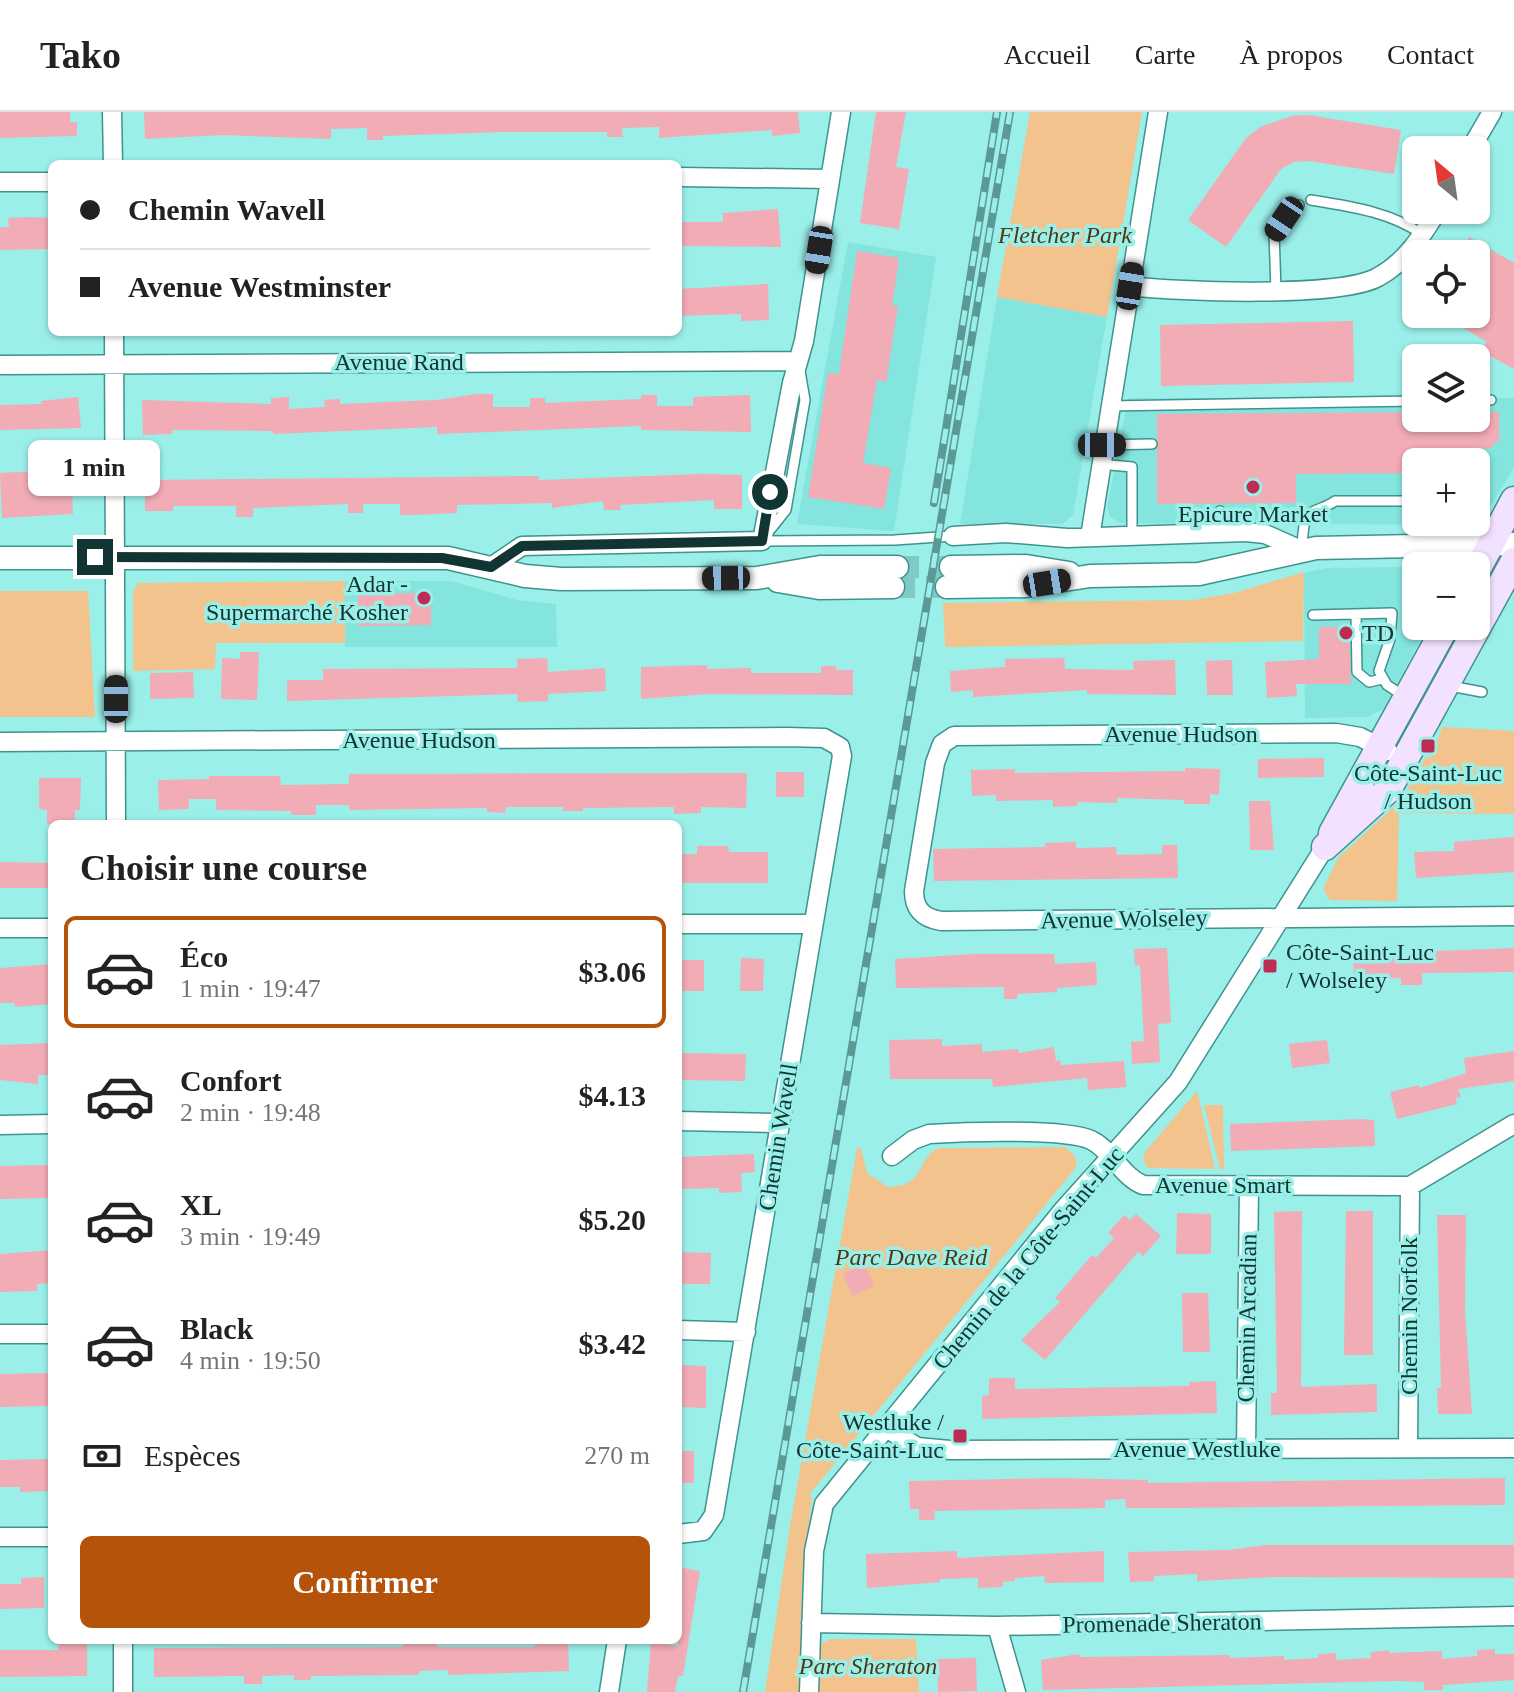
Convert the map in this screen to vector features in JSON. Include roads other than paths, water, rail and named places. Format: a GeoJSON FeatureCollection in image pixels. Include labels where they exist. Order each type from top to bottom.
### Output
{"type":"FeatureCollection","features":[{"type":"Feature","properties":{"kind":"main road"},"geometry":{"type":"LineString","coordinates":[[1502,544],[1514,500]]}},
{"type":"Feature","properties":{"kind":"main road","name":"Chemin de la Côte-Saint-Luc"},"geometry":{"type":"LineString","coordinates":[[1325,847],[1384,795],[1514,561]]}},
{"type":"Feature","properties":{"kind":"main road","name":"Chemin de la Côte-Saint-Luc"},"geometry":{"type":"LineString","coordinates":[[1325,847],[1438,640]]}},
{"type":"Feature","properties":{"kind":"street"},"geometry":{"type":"LineString","coordinates":[[112,112],[113,160]]}},
{"type":"Feature","properties":{"kind":"street"},"geometry":{"type":"LineString","coordinates":[[491,567],[522,546],[762,541],[798,361],[841,112]]}},
{"type":"Feature","properties":{"kind":"street"},"geometry":{"type":"LineString","coordinates":[[1090,537],[1100,454],[1158,112]]}},
{"type":"Feature","properties":{"kind":"street"},"geometry":{"type":"LineString","coordinates":[[1478,136],[1492,112]]}},
{"type":"Feature","properties":{"kind":"street"},"geometry":{"type":"LineString","coordinates":[[682,177],[830,179]]}},
{"type":"Feature","properties":{"kind":"street"},"geometry":{"type":"LineString","coordinates":[[0,182],[48,182]]}},
{"type":"Feature","properties":{"kind":"street"},"geometry":{"type":"LineString","coordinates":[[1130,286],[1163,290],[1276,290],[1364,284],[1398,264],[1430,224]]}},
{"type":"Feature","properties":{"kind":"street"},"geometry":{"type":"LineString","coordinates":[[114,336],[116,820]]}},
{"type":"Feature","properties":{"kind":"street","name":"Avenue Rand"},"geometry":{"type":"LineString","coordinates":[[0,365],[798,361]]}},
{"type":"Feature","properties":{"kind":"street"},"geometry":{"type":"LineString","coordinates":[[953,536],[1006,533],[1036,538],[1257,533],[1301,550]]}},
{"type":"Feature","properties":{"kind":"street"},"geometry":{"type":"LineString","coordinates":[[949,577],[1026,566],[1090,576],[1209,573],[1301,550],[1502,544]]}},
{"type":"Feature","properties":{"kind":"street"},"geometry":{"type":"LineString","coordinates":[[0,558],[442,558],[548,579],[757,578],[819,588],[895,577]]}},
{"type":"Feature","properties":{"kind":"street","name":"Avenue Hudson"},"geometry":{"type":"LineString","coordinates":[[951,737],[1336,733],[1355,735],[1405,760]]}},
{"type":"Feature","properties":{"kind":"street","name":"Avenue Hudson"},"geometry":{"type":"LineString","coordinates":[[0,742],[787,737],[824,738],[836,743]]}},
{"type":"Feature","properties":{"kind":"street","name":"Avenue Wolseley"},"geometry":{"type":"LineString","coordinates":[[951,737],[942,744],[935,763],[914,891],[917,906],[927,917],[941,921],[1514,916]]}},
{"type":"Feature","properties":{"kind":"street","name":"Chemin Wavell"},"geometry":{"type":"LineString","coordinates":[[682,1533],[705,1530],[714,1515],[842,756],[836,743]]}},
{"type":"Feature","properties":{"kind":"street","name":"Chemin de la Côte-Saint-Luc"},"geometry":{"type":"LineString","coordinates":[[809,1692],[814,1551],[821,1511],[885,1427],[1064,1209],[1191,1064],[1325,847]]}},
{"type":"Feature","properties":{"kind":"street"},"geometry":{"type":"LineString","coordinates":[[682,924],[813,924]]}},
{"type":"Feature","properties":{"kind":"street"},"geometry":{"type":"LineString","coordinates":[[0,928],[48,928]]}},
{"type":"Feature","properties":{"kind":"street"},"geometry":{"type":"LineString","coordinates":[[682,1121],[780,1123]]}},
{"type":"Feature","properties":{"kind":"street"},"geometry":{"type":"LineString","coordinates":[[0,1125],[48,1124]]}},
{"type":"Feature","properties":{"kind":"street"},"geometry":{"type":"LineString","coordinates":[[1410,1186],[1514,1124]]}},
{"type":"Feature","properties":{"kind":"street","name":"Avenue Smart"},"geometry":{"type":"LineString","coordinates":[[892,1156],[922,1136],[1080,1136],[1096,1142],[1131,1179],[1143,1185],[1410,1186]]}},
{"type":"Feature","properties":{"kind":"street","name":"Chemin Arcadian"},"geometry":{"type":"LineString","coordinates":[[1246,1449],[1249,1186]]}},
{"type":"Feature","properties":{"kind":"street","name":"Chemin Norfolk"},"geometry":{"type":"LineString","coordinates":[[1408,1447],[1410,1186]]}},
{"type":"Feature","properties":{"kind":"street"},"geometry":{"type":"LineString","coordinates":[[682,1330],[746,1332]]}},
{"type":"Feature","properties":{"kind":"street"},"geometry":{"type":"LineString","coordinates":[[0,1334],[48,1334]]}},
{"type":"Feature","properties":{"kind":"street","name":"Avenue Westluke"},"geometry":{"type":"LineString","coordinates":[[885,1427],[917,1447],[950,1450],[1514,1448]]}},
{"type":"Feature","properties":{"kind":"street"},"geometry":{"type":"LineString","coordinates":[[0,1537],[48,1537]]}},
{"type":"Feature","properties":{"kind":"street","name":"Promenade Sheraton"},"geometry":{"type":"LineString","coordinates":[[811,1623],[997,1626],[1514,1616]]}},
{"type":"Feature","properties":{"kind":"street"},"geometry":{"type":"LineString","coordinates":[[997,1626],[1016,1692]]}},
{"type":"Feature","properties":{"kind":"street"},"geometry":{"type":"LineString","coordinates":[[123,1644],[123,1692]]}},
{"type":"Feature","properties":{"kind":"street"},"geometry":{"type":"LineString","coordinates":[[609,1692],[616,1644]]}},
{"type":"Feature","properties":{"kind":"lane"},"geometry":{"type":"LineString","coordinates":[[1311,200],[1408,224],[1423,235]]}},
{"type":"Feature","properties":{"kind":"lane"},"geometry":{"type":"LineString","coordinates":[[1276,290],[1274,233],[1299,205]]}},
{"type":"Feature","properties":{"kind":"lane"},"geometry":{"type":"LineString","coordinates":[[1108,406],[1402,401]]}},
{"type":"Feature","properties":{"kind":"lane"},"geometry":{"type":"LineString","coordinates":[[1100,454],[1152,444]]}},
{"type":"Feature","properties":{"kind":"lane"},"geometry":{"type":"LineString","coordinates":[[1100,454],[1132,467],[1132,537]]}},
{"type":"Feature","properties":{"kind":"lane"},"geometry":{"type":"LineString","coordinates":[[1301,550],[1305,518],[1314,510],[1325,509],[1335,501],[1402,501]]}},
{"type":"Feature","properties":{"kind":"lane"},"geometry":{"type":"LineString","coordinates":[[1220,511],[1220,533]]}},
{"type":"Feature","properties":{"kind":"lane"},"geometry":{"type":"LineString","coordinates":[[762,541],[895,540],[953,536]]}},
{"type":"Feature","properties":{"kind":"lane"},"geometry":{"type":"LineString","coordinates":[[1313,615],[1392,613],[1390,639],[1379,667],[1382,679],[1431,712]]}},
{"type":"Feature","properties":{"kind":"lane"},"geometry":{"type":"LineString","coordinates":[[1356,614],[1357,672],[1369,682],[1382,679]]}},
{"type":"Feature","properties":{"kind":"lane"},"geometry":{"type":"LineString","coordinates":[[1447,684],[1459,690],[1482,692]]}},
{"type":"Feature","properties":{"kind":"tunnel"},"geometry":{"type":"LineString","coordinates":[[897,567],[951,567]]}},
{"type":"Feature","properties":{"kind":"tunnel"},"geometry":{"type":"LineString","coordinates":[[893,587],[947,587]]}},
{"type":"Feature","properties":{"kind":"railway"},"geometry":{"type":"LineString","coordinates":[[934,503],[997,112]]}},
{"type":"Feature","properties":{"kind":"railway"},"geometry":{"type":"LineString","coordinates":[[743,1692],[1010,112]]}},
{"type":"Feature","properties":{"kind":"place","name":"Epicure Market"},"geometry":{"type":"Point","coordinates":[1253,487]}},
{"type":"Feature","properties":{"kind":"place","name":"Adar - Supermarché Kosher"},"geometry":{"type":"Point","coordinates":[424,598]}},
{"type":"Feature","properties":{"kind":"place","name":"TD"},"geometry":{"type":"Point","coordinates":[1346,633]}},
{"type":"Feature","properties":{"kind":"place","name":"Côte-Saint-Luc / Hudson"},"geometry":{"type":"Point","coordinates":[1428,746]}},
{"type":"Feature","properties":{"kind":"place","name":"Côte-Saint-Luc / Wolseley"},"geometry":{"type":"Point","coordinates":[1270,966]}},
{"type":"Feature","properties":{"kind":"place","name":"Westluke / Côte-Saint-Luc"},"geometry":{"type":"Point","coordinates":[960,1436]}},
{"type":"Feature","properties":{"kind":"park label","name":"Fletcher Park"},"geometry":{"type":"Point","coordinates":[1065,235]}},
{"type":"Feature","properties":{"kind":"park label","name":"Parc Dave Reid"},"geometry":{"type":"Point","coordinates":[911,1257]}},
{"type":"Feature","properties":{"kind":"park label","name":"Parc Sheraton"},"geometry":{"type":"Point","coordinates":[868,1666]}}]}
